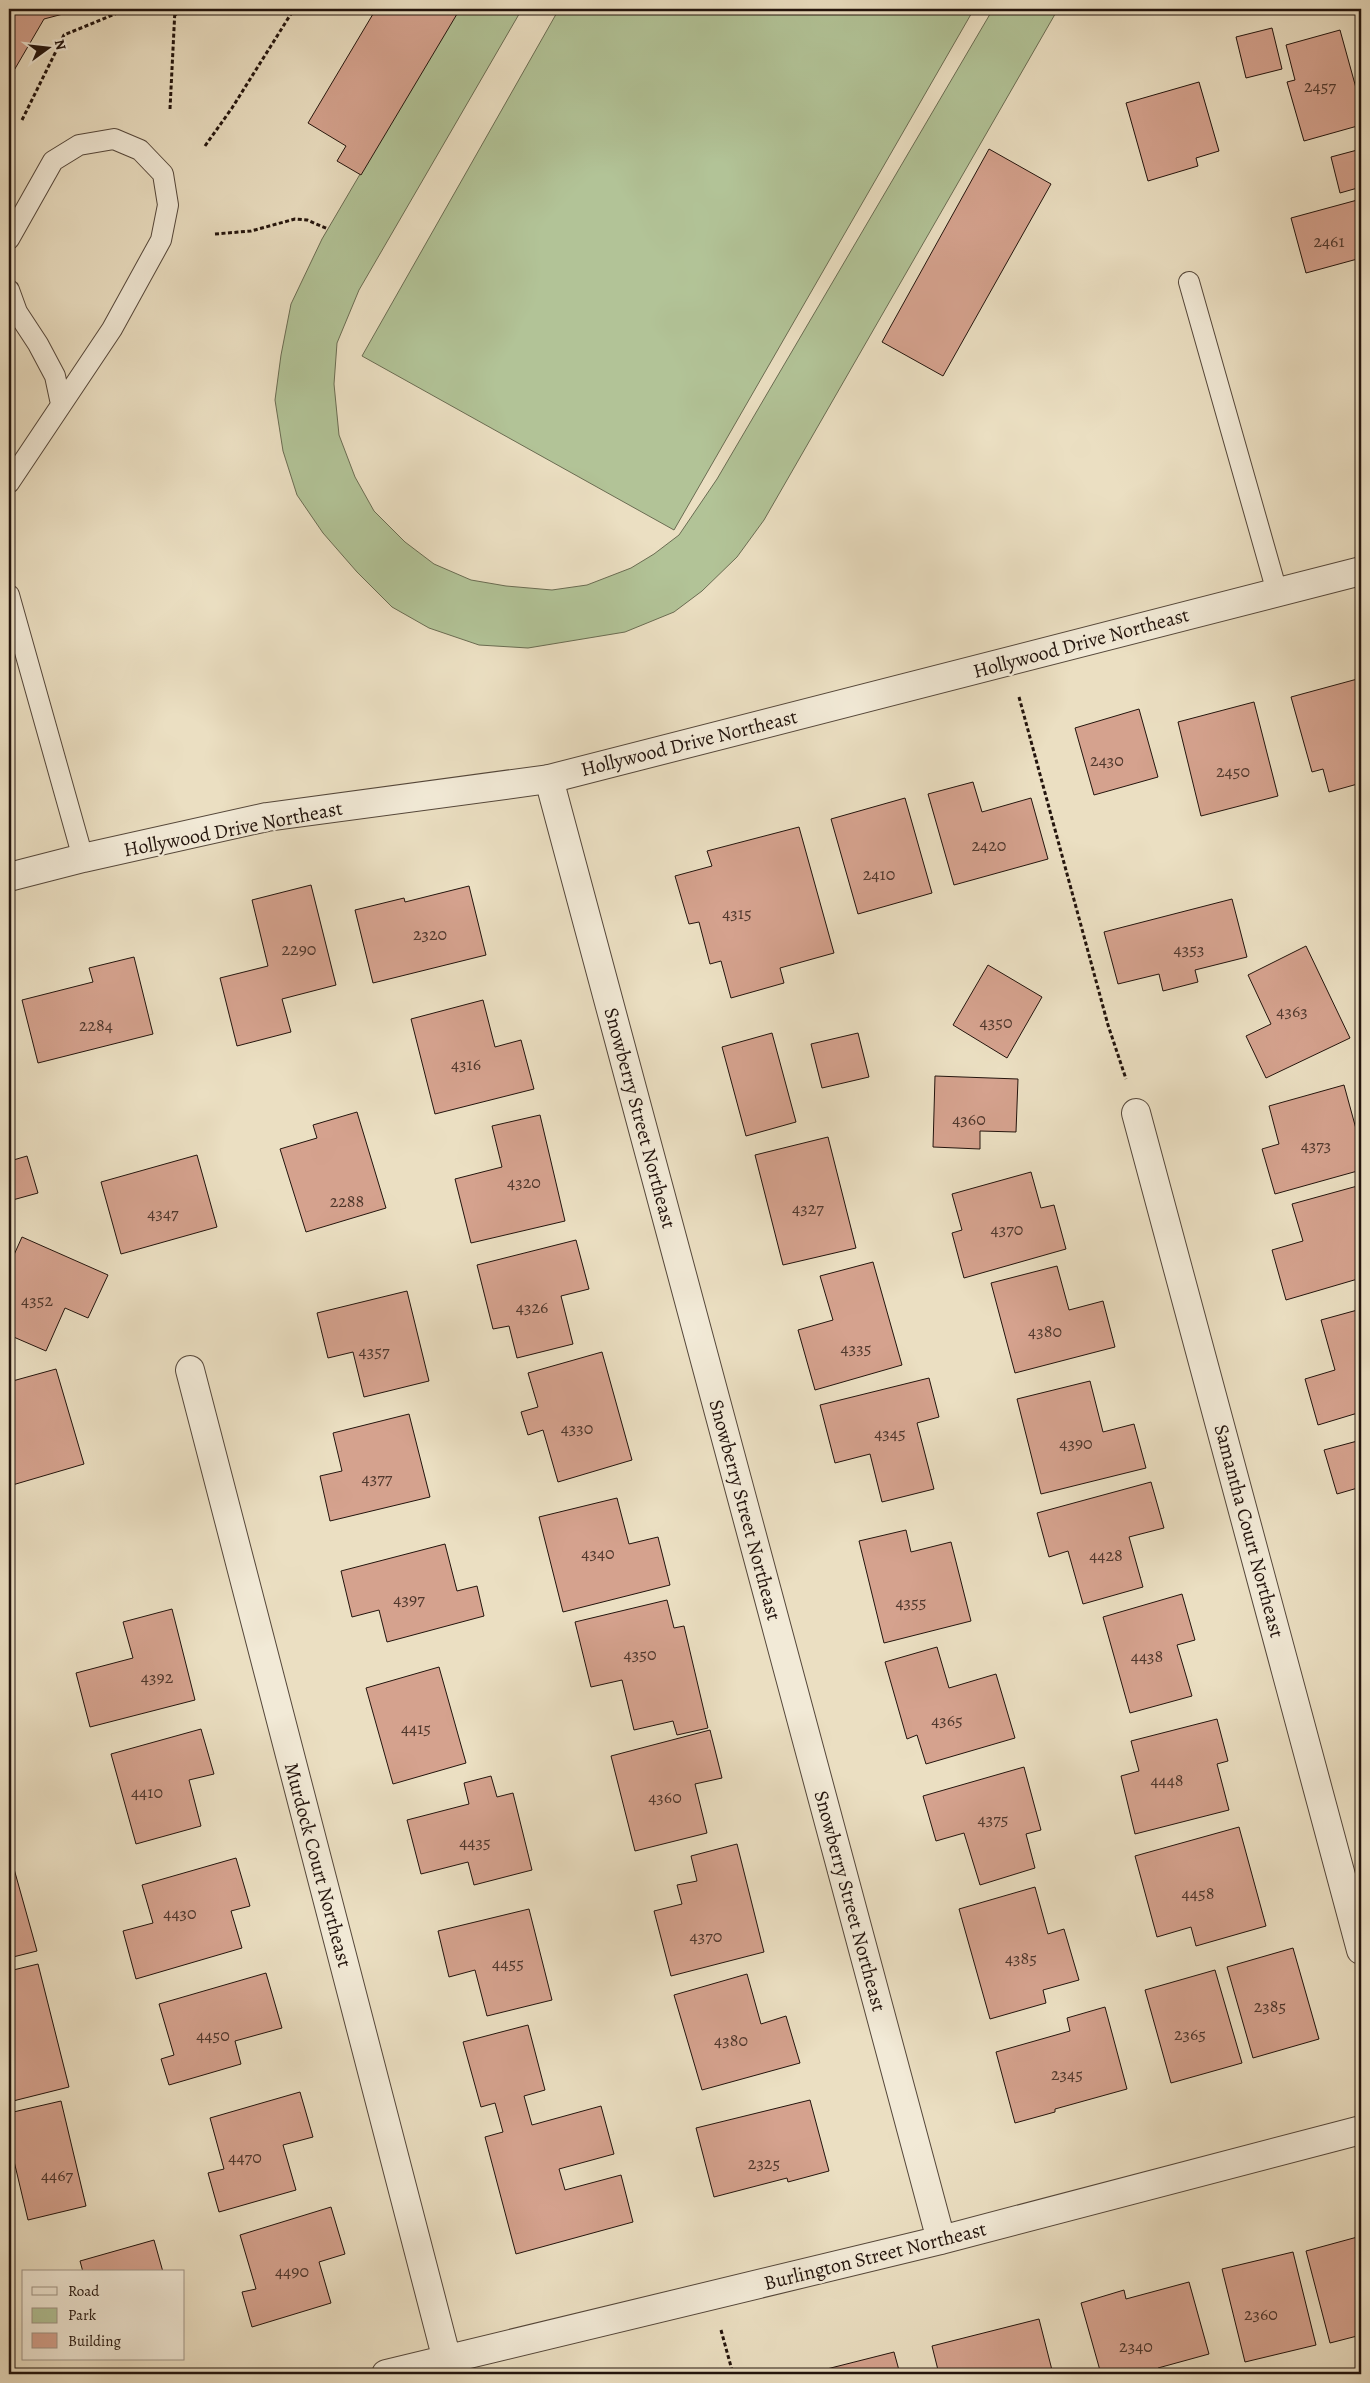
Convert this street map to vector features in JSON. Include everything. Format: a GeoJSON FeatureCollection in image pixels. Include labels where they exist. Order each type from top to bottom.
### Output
{"type":"FeatureCollection","features":[{"type":"Feature","properties":{"kind":"street","name":"Hollywood Drive Northeast"},"geometry":{"type":"LineString","coordinates":[[9,877],[83,858],[267,818],[549,779],[1361,570]]}},
{"type":"Feature","properties":{"kind":"street","name":"Snowberry Street Northeast"},"geometry":{"type":"LineString","coordinates":[[549,779],[941,2240]]}},
{"type":"Feature","properties":{"kind":"street","name":"Samantha Court Northeast"},"geometry":{"type":"LineString","coordinates":[[1136,1113],[1361,1950]]}},
{"type":"Feature","properties":{"kind":"street","name":"Murdock Court Northeast"},"geometry":{"type":"LineString","coordinates":[[190,1370],[447,2360]]}},
{"type":"Feature","properties":{"kind":"street","name":"Burlington Street Northeast"},"geometry":{"type":"LineString","coordinates":[[386,2374],[941,2240],[1361,2130]]}},
{"type":"Feature","properties":{"kind":"lane"},"geometry":{"type":"LineString","coordinates":[[9,239],[53,160],[79,144],[114,139],[140,150],[163,174],[168,206],[161,240],[112,328],[9,484]]}},
{"type":"Feature","properties":{"kind":"lane"},"geometry":{"type":"LineString","coordinates":[[1189,282],[1277,592]]}},
{"type":"Feature","properties":{"kind":"lane"},"geometry":{"type":"LineString","coordinates":[[9,290],[17,312],[38,344],[55,376],[62,404]]}},
{"type":"Feature","properties":{"kind":"lane"},"geometry":{"type":"LineString","coordinates":[[9,595],[83,858]]}},
{"type":"Feature","properties":{"kind":"path"},"geometry":{"type":"LineString","coordinates":[[22,120],[64,35],[127,9]]}},
{"type":"Feature","properties":{"kind":"path"},"geometry":{"type":"LineString","coordinates":[[170,109],[175,9]]}},
{"type":"Feature","properties":{"kind":"path"},"geometry":{"type":"LineString","coordinates":[[175,15],[182,9]]}},
{"type":"Feature","properties":{"kind":"path"},"geometry":{"type":"LineString","coordinates":[[205,146],[294,9]]}},
{"type":"Feature","properties":{"kind":"path"},"geometry":{"type":"LineString","coordinates":[[1235,9],[1238,11],[1260,9]]}},
{"type":"Feature","properties":{"kind":"path"},"geometry":{"type":"LineString","coordinates":[[215,234],[251,231],[295,219],[307,220],[328,229]]}},
{"type":"Feature","properties":{"kind":"path"},"geometry":{"type":"LineString","coordinates":[[1009,662],[1108,1025],[1136,1113]]}},
{"type":"Feature","properties":{"kind":"path"},"geometry":{"type":"LineString","coordinates":[[713,2296],[733,2374]]}},
{"type":"Feature","properties":{"kind":"green space"},"geometry":{"type":"Polygon","coordinates":[[[457,9],[522,9],[359,290],[337,343],[334,384],[339,435],[355,477],[374,511],[405,542],[434,564],[471,580],[506,586],[552,590],[587,585],[631,568],[679,535],[717,479],[993,9],[1058,9],[764,520],[737,557],[702,591],[674,612],[625,632],[528,648],[479,645],[429,628],[392,607],[357,572],[323,533],[297,495],[283,451],[275,400],[291,304],[322,239],[457,9]]]}},
{"type":"Feature","properties":{"kind":"green space"},"geometry":{"type":"Polygon","coordinates":[[[559,9],[974,9],[674,530],[362,356],[559,9]]]}},
{"type":"Feature","properties":{"kind":"building"},"geometry":{"type":"Polygon","coordinates":[[[9,9],[82,9],[44,19],[9,79],[9,9]]]}},
{"type":"Feature","properties":{"kind":"building"},"geometry":{"type":"Polygon","coordinates":[[[376,9],[460,9],[361,175],[337,161],[346,146],[308,123],[376,9]]]}},
{"type":"Feature","properties":{"kind":"building"},"geometry":{"type":"Polygon","coordinates":[[[1272,28],[1282,69],[1246,78],[1236,37],[1272,28]]]}},
{"type":"Feature","properties":{"kind":"building"},"geometry":{"type":"Polygon","coordinates":[[[1340,30],[1361,106],[1361,125],[1304,141],[1287,82],[1295,80],[1286,45],[1340,30]]]}},
{"type":"Feature","properties":{"kind":"building"},"geometry":{"type":"Polygon","coordinates":[[[1199,82],[1219,151],[1196,158],[1198,166],[1148,181],[1126,103],[1199,82]]]}},
{"type":"Feature","properties":{"kind":"building"},"geometry":{"type":"Polygon","coordinates":[[[989,149],[1051,184],[943,376],[882,342],[989,149]]]}},
{"type":"Feature","properties":{"kind":"building"},"geometry":{"type":"Polygon","coordinates":[[[1361,149],[1361,187],[1340,193],[1331,157],[1361,149]]]}},
{"type":"Feature","properties":{"kind":"building"},"geometry":{"type":"Polygon","coordinates":[[[1361,199],[1361,258],[1306,273],[1291,218],[1361,199]]]}},
{"type":"Feature","properties":{"kind":"building"},"geometry":{"type":"Polygon","coordinates":[[[1361,678],[1361,783],[1329,792],[1323,769],[1312,772],[1291,697],[1361,678]]]}},
{"type":"Feature","properties":{"kind":"building"},"geometry":{"type":"Polygon","coordinates":[[[1254,702],[1278,796],[1201,816],[1178,722],[1254,702]]]}},
{"type":"Feature","properties":{"kind":"building"},"geometry":{"type":"Polygon","coordinates":[[[1139,709],[1158,777],[1094,795],[1075,728],[1139,709]]]}},
{"type":"Feature","properties":{"kind":"building"},"geometry":{"type":"Polygon","coordinates":[[[973,782],[982,812],[1031,798],[1048,859],[954,885],[928,794],[973,782]]]}},
{"type":"Feature","properties":{"kind":"building"},"geometry":{"type":"Polygon","coordinates":[[[905,798],[932,893],[858,914],[831,819],[905,798]]]}},
{"type":"Feature","properties":{"kind":"building"},"geometry":{"type":"Polygon","coordinates":[[[799,827],[834,953],[780,968],[784,983],[731,998],[721,961],[710,964],[699,922],[689,924],[675,876],[712,866],[707,851],[799,827]]]}},
{"type":"Feature","properties":{"kind":"building"},"geometry":{"type":"Polygon","coordinates":[[[311,885],[336,985],[282,999],[291,1032],[237,1046],[220,978],[268,966],[252,900],[311,885]]]}},
{"type":"Feature","properties":{"kind":"building"},"geometry":{"type":"Polygon","coordinates":[[[469,886],[486,955],[373,983],[355,910],[404,898],[405,902],[469,886]]]}},
{"type":"Feature","properties":{"kind":"building"},"geometry":{"type":"Polygon","coordinates":[[[1232,899],[1247,957],[1195,970],[1198,982],[1163,991],[1159,974],[1118,984],[1104,932],[1232,899]]]}},
{"type":"Feature","properties":{"kind":"building"},"geometry":{"type":"Polygon","coordinates":[[[1306,946],[1350,1038],[1266,1078],[1246,1036],[1271,1024],[1248,975],[1306,946]]]}},
{"type":"Feature","properties":{"kind":"building"},"geometry":{"type":"Polygon","coordinates":[[[134,957],[153,1034],[38,1063],[22,1000],[93,982],[89,968],[134,957]]]}},
{"type":"Feature","properties":{"kind":"building"},"geometry":{"type":"Polygon","coordinates":[[[988,965],[1042,997],[1007,1058],[953,1025],[988,965]]]}},
{"type":"Feature","properties":{"kind":"building"},"geometry":{"type":"Polygon","coordinates":[[[483,1000],[495,1047],[521,1040],[534,1089],[435,1114],[411,1019],[483,1000]]]}},
{"type":"Feature","properties":{"kind":"building"},"geometry":{"type":"Polygon","coordinates":[[[772,1033],[796,1122],[746,1136],[722,1047],[772,1033]]]}},
{"type":"Feature","properties":{"kind":"building"},"geometry":{"type":"Polygon","coordinates":[[[858,1033],[869,1077],[822,1088],[811,1044],[858,1033]]]}},
{"type":"Feature","properties":{"kind":"building"},"geometry":{"type":"Polygon","coordinates":[[[935,1076],[1018,1079],[1016,1132],[980,1131],[980,1149],[933,1147],[935,1076]]]}},
{"type":"Feature","properties":{"kind":"building"},"geometry":{"type":"Polygon","coordinates":[[[1344,1085],[1361,1147],[1361,1170],[1275,1194],[1262,1149],[1279,1144],[1269,1106],[1344,1085]]]}},
{"type":"Feature","properties":{"kind":"building"},"geometry":{"type":"Polygon","coordinates":[[[357,1112],[386,1208],[306,1232],[280,1149],[317,1138],[313,1125],[357,1112]]]}},
{"type":"Feature","properties":{"kind":"building"},"geometry":{"type":"Polygon","coordinates":[[[540,1115],[565,1221],[471,1243],[455,1179],[502,1167],[492,1126],[540,1115]]]}},
{"type":"Feature","properties":{"kind":"building"},"geometry":{"type":"Polygon","coordinates":[[[828,1137],[856,1248],[783,1265],[755,1155],[828,1137]]]}},
{"type":"Feature","properties":{"kind":"building"},"geometry":{"type":"Polygon","coordinates":[[[197,1155],[217,1227],[121,1254],[101,1182],[197,1155]]]}},
{"type":"Feature","properties":{"kind":"building"},"geometry":{"type":"Polygon","coordinates":[[[27,1156],[38,1193],[9,1201],[9,1158],[10,1161],[27,1156]]]}},
{"type":"Feature","properties":{"kind":"building"},"geometry":{"type":"Polygon","coordinates":[[[1031,1172],[1041,1208],[1054,1205],[1066,1249],[964,1278],[952,1233],[962,1230],[952,1194],[1031,1172]]]}},
{"type":"Feature","properties":{"kind":"building"},"geometry":{"type":"Polygon","coordinates":[[[1361,1185],[1361,1278],[1286,1300],[1272,1250],[1303,1241],[1292,1204],[1361,1185]]]}},
{"type":"Feature","properties":{"kind":"building"},"geometry":{"type":"Polygon","coordinates":[[[22,1237],[108,1275],[88,1318],[65,1308],[46,1351],[9,1335],[9,1266],[22,1237]]]}},
{"type":"Feature","properties":{"kind":"building"},"geometry":{"type":"Polygon","coordinates":[[[576,1240],[589,1289],[561,1296],[573,1344],[517,1358],[509,1326],[493,1329],[477,1265],[576,1240]]]}},
{"type":"Feature","properties":{"kind":"building"},"geometry":{"type":"Polygon","coordinates":[[[873,1262],[902,1365],[815,1390],[798,1330],[833,1320],[820,1276],[873,1262]]]}},
{"type":"Feature","properties":{"kind":"building"},"geometry":{"type":"Polygon","coordinates":[[[1057,1266],[1069,1310],[1103,1301],[1115,1347],[1015,1373],[991,1283],[1057,1266]]]}},
{"type":"Feature","properties":{"kind":"building"},"geometry":{"type":"Polygon","coordinates":[[[407,1291],[429,1381],[364,1397],[353,1352],[328,1358],[317,1313],[407,1291]]]}},
{"type":"Feature","properties":{"kind":"building"},"geometry":{"type":"Polygon","coordinates":[[[1361,1309],[1361,1412],[1318,1425],[1305,1379],[1335,1370],[1321,1320],[1361,1309]]]}},
{"type":"Feature","properties":{"kind":"building"},"geometry":{"type":"Polygon","coordinates":[[[602,1352],[632,1460],[558,1482],[543,1430],[528,1435],[521,1412],[538,1407],[528,1373],[602,1352]]]}},
{"type":"Feature","properties":{"kind":"building"},"geometry":{"type":"Polygon","coordinates":[[[56,1369],[84,1464],[9,1486],[9,1382],[56,1369]]]}},
{"type":"Feature","properties":{"kind":"building"},"geometry":{"type":"Polygon","coordinates":[[[929,1378],[939,1417],[917,1423],[934,1489],[882,1502],[870,1454],[835,1463],[820,1405],[929,1378]]]}},
{"type":"Feature","properties":{"kind":"building"},"geometry":{"type":"Polygon","coordinates":[[[1090,1381],[1103,1432],[1134,1424],[1146,1468],[1041,1494],[1017,1399],[1090,1381]]]}},
{"type":"Feature","properties":{"kind":"building"},"geometry":{"type":"Polygon","coordinates":[[[409,1414],[430,1497],[330,1521],[320,1476],[342,1471],[333,1433],[409,1414]]]}},
{"type":"Feature","properties":{"kind":"building"},"geometry":{"type":"Polygon","coordinates":[[[1361,1440],[1361,1487],[1337,1494],[1324,1450],[1361,1440]]]}},
{"type":"Feature","properties":{"kind":"building"},"geometry":{"type":"Polygon","coordinates":[[[1151,1482],[1164,1528],[1129,1537],[1143,1587],[1083,1604],[1068,1551],[1049,1557],[1037,1513],[1151,1482]]]}},
{"type":"Feature","properties":{"kind":"building"},"geometry":{"type":"Polygon","coordinates":[[[617,1498],[629,1544],[658,1537],[670,1585],[563,1612],[539,1517],[617,1498]]]}},
{"type":"Feature","properties":{"kind":"building"},"geometry":{"type":"Polygon","coordinates":[[[906,1530],[911,1552],[951,1542],[971,1621],[884,1643],[859,1541],[906,1530]]]}},
{"type":"Feature","properties":{"kind":"building"},"geometry":{"type":"Polygon","coordinates":[[[445,1544],[457,1591],[477,1586],[484,1616],[387,1642],[379,1610],[352,1617],[341,1571],[445,1544]]]}},
{"type":"Feature","properties":{"kind":"building"},"geometry":{"type":"Polygon","coordinates":[[[1182,1594],[1195,1640],[1177,1645],[1192,1696],[1130,1713],[1103,1617],[1182,1594]]]}},
{"type":"Feature","properties":{"kind":"building"},"geometry":{"type":"Polygon","coordinates":[[[667,1600],[674,1628],[684,1626],[708,1728],[677,1735],[673,1721],[634,1730],[622,1680],[591,1687],[575,1622],[667,1600]]]}},
{"type":"Feature","properties":{"kind":"building"},"geometry":{"type":"Polygon","coordinates":[[[172,1609],[195,1700],[90,1727],[76,1673],[133,1658],[123,1622],[172,1609]]]}},
{"type":"Feature","properties":{"kind":"building"},"geometry":{"type":"Polygon","coordinates":[[[937,1647],[949,1688],[996,1674],[1015,1738],[926,1764],[917,1735],[907,1739],[885,1662],[937,1647]]]}},
{"type":"Feature","properties":{"kind":"building"},"geometry":{"type":"Polygon","coordinates":[[[439,1667],[466,1763],[393,1784],[366,1688],[439,1667]]]}},
{"type":"Feature","properties":{"kind":"building"},"geometry":{"type":"Polygon","coordinates":[[[1217,1719],[1228,1761],[1217,1764],[1229,1810],[1135,1834],[1121,1776],[1139,1771],[1131,1741],[1217,1719]]]}},
{"type":"Feature","properties":{"kind":"building"},"geometry":{"type":"Polygon","coordinates":[[[201,1729],[214,1774],[189,1780],[201,1826],[136,1844],[111,1754],[201,1729]]]}},
{"type":"Feature","properties":{"kind":"building"},"geometry":{"type":"Polygon","coordinates":[[[710,1730],[722,1778],[695,1784],[707,1833],[635,1851],[611,1756],[710,1730]]]}},
{"type":"Feature","properties":{"kind":"building"},"geometry":{"type":"Polygon","coordinates":[[[1024,1767],[1041,1830],[1026,1834],[1035,1868],[980,1885],[964,1833],[936,1841],[923,1796],[1024,1767]]]}},
{"type":"Feature","properties":{"kind":"building"},"geometry":{"type":"Polygon","coordinates":[[[491,1776],[497,1797],[513,1793],[532,1870],[474,1885],[468,1862],[421,1874],[407,1820],[469,1804],[464,1783],[491,1776]]]}},
{"type":"Feature","properties":{"kind":"building"},"geometry":{"type":"Polygon","coordinates":[[[1239,1827],[1266,1926],[1196,1946],[1191,1927],[1157,1937],[1135,1856],[1239,1827]]]}},
{"type":"Feature","properties":{"kind":"building"},"geometry":{"type":"Polygon","coordinates":[[[737,1844],[764,1952],[671,1976],[654,1911],[682,1904],[677,1885],[697,1881],[691,1856],[737,1844]]]}},
{"type":"Feature","properties":{"kind":"building"},"geometry":{"type":"Polygon","coordinates":[[[9,1851],[37,1951],[9,1958],[9,1851]]]}},
{"type":"Feature","properties":{"kind":"building"},"geometry":{"type":"Polygon","coordinates":[[[236,1858],[250,1906],[231,1911],[242,1948],[136,1979],[123,1931],[153,1923],[142,1885],[236,1858]]]}},
{"type":"Feature","properties":{"kind":"building"},"geometry":{"type":"Polygon","coordinates":[[[1035,1887],[1048,1934],[1064,1929],[1079,1980],[1043,1990],[1046,2003],[990,2019],[959,1909],[1035,1887]]]}},
{"type":"Feature","properties":{"kind":"building"},"geometry":{"type":"Polygon","coordinates":[[[529,1909],[552,2000],[487,2016],[475,1970],[449,1977],[438,1931],[529,1909]]]}},
{"type":"Feature","properties":{"kind":"building"},"geometry":{"type":"Polygon","coordinates":[[[1293,1948],[1319,2039],[1253,2058],[1227,1967],[1293,1948]]]}},
{"type":"Feature","properties":{"kind":"building"},"geometry":{"type":"Polygon","coordinates":[[[38,1964],[69,2087],[9,2102],[9,1971],[38,1964]]]}},
{"type":"Feature","properties":{"kind":"building"},"geometry":{"type":"Polygon","coordinates":[[[1215,1970],[1242,2063],[1171,2083],[1145,1990],[1215,1970]]]}},
{"type":"Feature","properties":{"kind":"building"},"geometry":{"type":"Polygon","coordinates":[[[266,1973],[282,2028],[235,2041],[241,2064],[169,2085],[161,2059],[174,2055],[159,2004],[266,1973]]]}},
{"type":"Feature","properties":{"kind":"building"},"geometry":{"type":"Polygon","coordinates":[[[747,1974],[761,2024],[786,2016],[800,2063],[702,2090],[674,1995],[747,1974]]]}},
{"type":"Feature","properties":{"kind":"building"},"geometry":{"type":"Polygon","coordinates":[[[1105,2007],[1127,2089],[1055,2109],[1055,2112],[1015,2123],[996,2052],[1070,2031],[1067,2018],[1105,2007]]]}},
{"type":"Feature","properties":{"kind":"building"},"geometry":{"type":"Polygon","coordinates":[[[528,2025],[545,2090],[524,2096],[532,2125],[601,2106],[614,2154],[559,2169],[565,2190],[621,2175],[633,2222],[516,2254],[485,2137],[503,2132],[495,2103],[481,2107],[463,2042],[528,2025]]]}},
{"type":"Feature","properties":{"kind":"building"},"geometry":{"type":"Polygon","coordinates":[[[300,2092],[313,2137],[283,2145],[296,2190],[219,2212],[208,2173],[224,2169],[210,2118],[300,2092]]]}},
{"type":"Feature","properties":{"kind":"building"},"geometry":{"type":"Polygon","coordinates":[[[810,2100],[829,2171],[788,2182],[787,2178],[714,2197],[696,2128],[810,2100]]]}},
{"type":"Feature","properties":{"kind":"building"},"geometry":{"type":"Polygon","coordinates":[[[61,2101],[86,2206],[28,2220],[9,2140],[9,2113],[61,2101]]]}},
{"type":"Feature","properties":{"kind":"building"},"geometry":{"type":"Polygon","coordinates":[[[331,2207],[345,2254],[319,2262],[331,2303],[252,2327],[242,2292],[256,2289],[240,2235],[331,2207]]]}},
{"type":"Feature","properties":{"kind":"building"},"geometry":{"type":"Polygon","coordinates":[[[1361,2236],[1361,2335],[1330,2343],[1306,2251],[1361,2236]]]}},
{"type":"Feature","properties":{"kind":"building"},"geometry":{"type":"Polygon","coordinates":[[[154,2240],[162,2270],[82,2270],[80,2261],[154,2240]]]}},
{"type":"Feature","properties":{"kind":"building"},"geometry":{"type":"Polygon","coordinates":[[[1293,2252],[1316,2345],[1245,2362],[1222,2269],[1293,2252]]]}},
{"type":"Feature","properties":{"kind":"building"},"geometry":{"type":"Polygon","coordinates":[[[1189,2282],[1209,2354],[1158,2368],[1159,2374],[1101,2374],[1081,2303],[1124,2290],[1126,2299],[1189,2282]]]}},
{"type":"Feature","properties":{"kind":"building"},"geometry":{"type":"Polygon","coordinates":[[[1039,2319],[1053,2374],[939,2374],[932,2346],[1039,2319]]]}},
{"type":"Feature","properties":{"kind":"building"},"geometry":{"type":"Polygon","coordinates":[[[894,2352],[900,2374],[807,2374],[894,2352]]]}}]}
